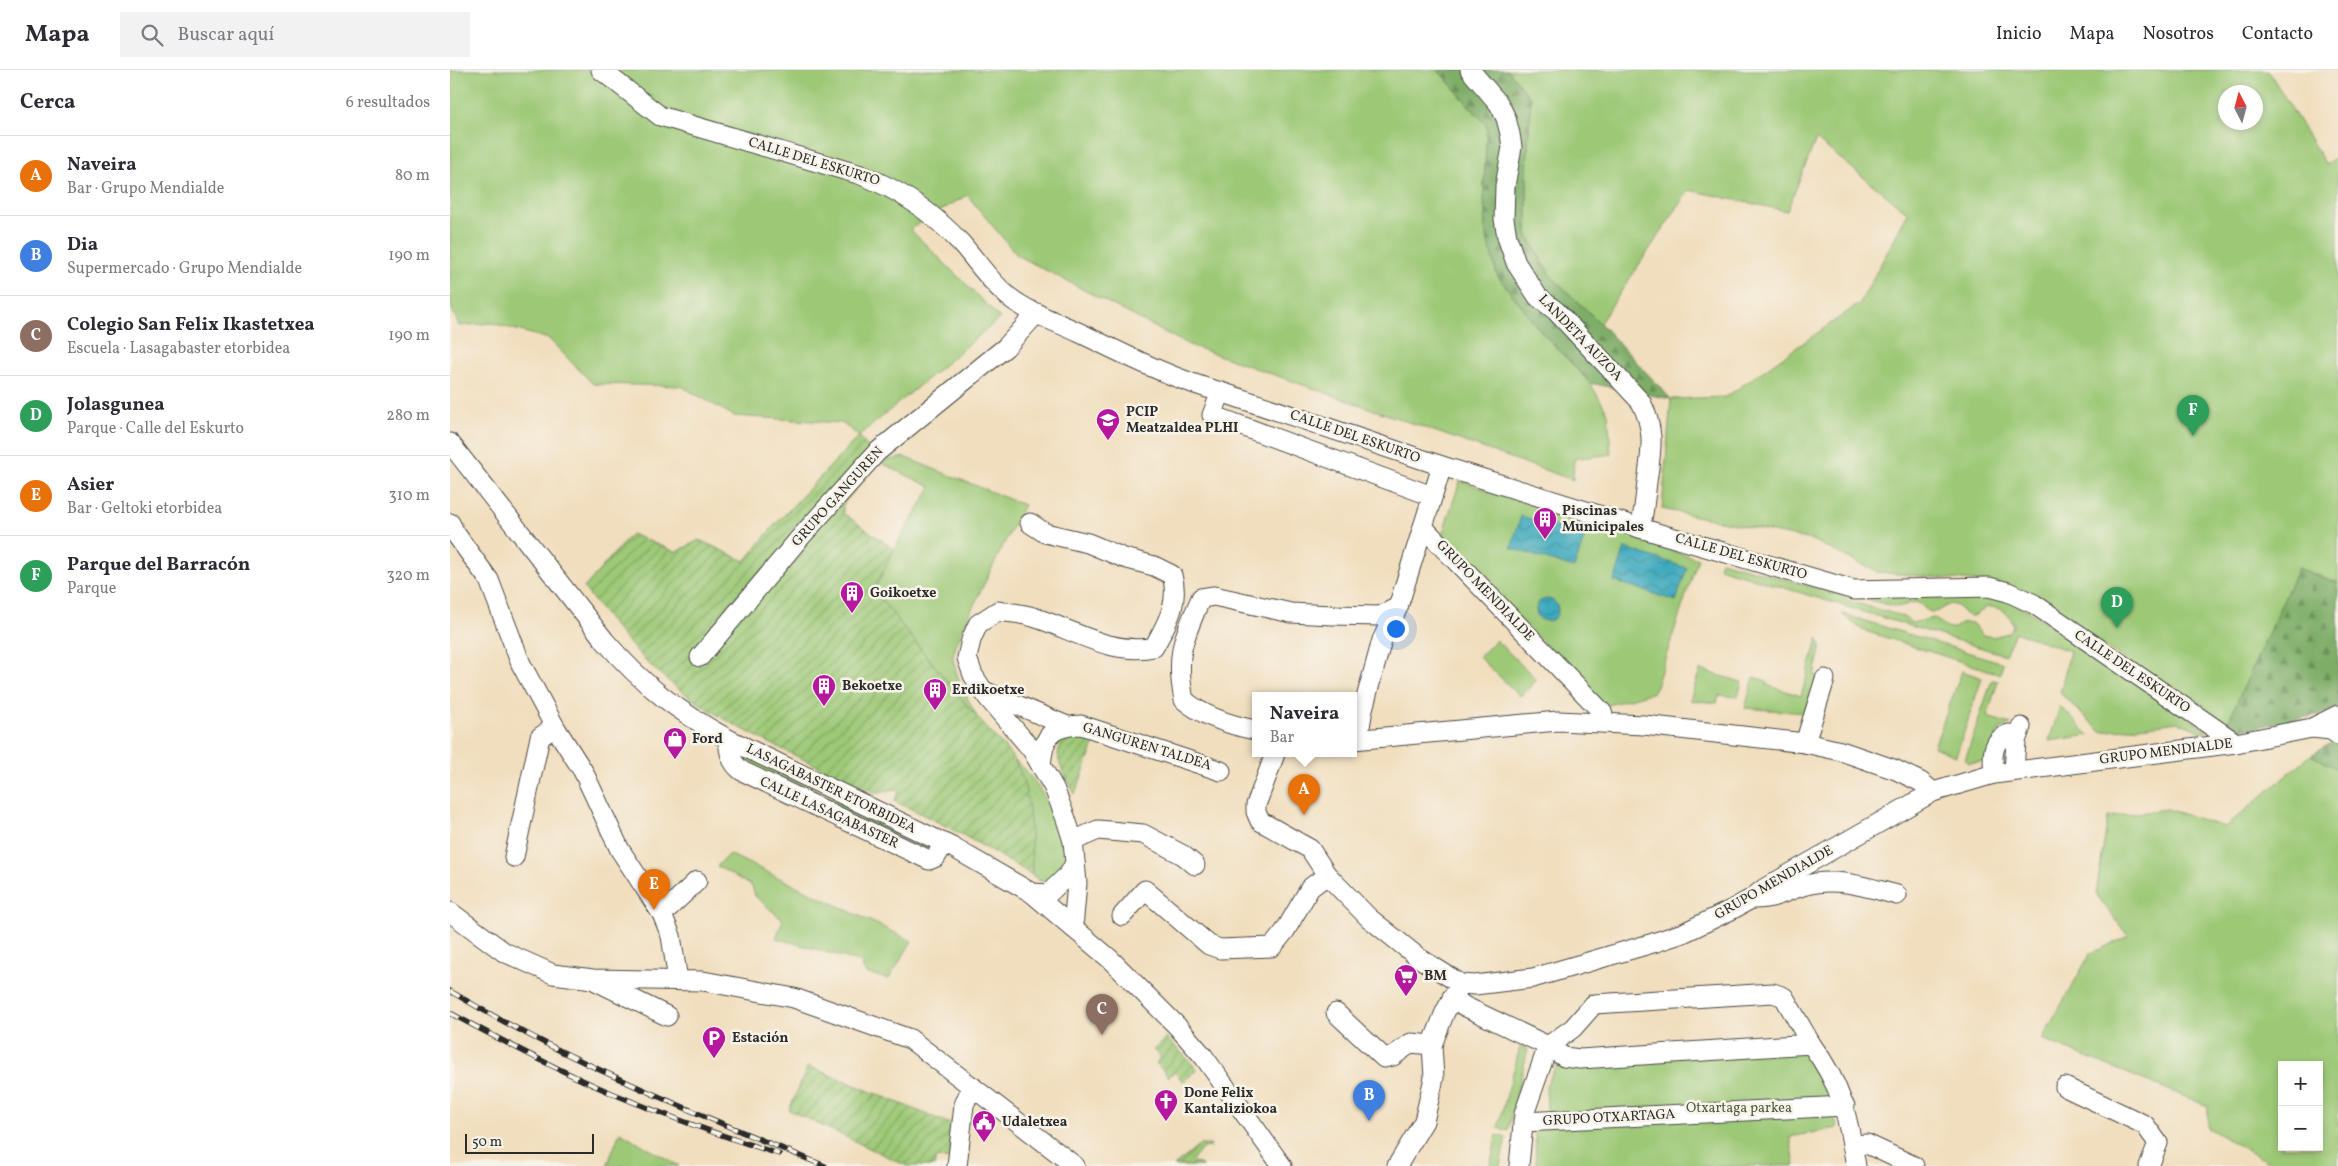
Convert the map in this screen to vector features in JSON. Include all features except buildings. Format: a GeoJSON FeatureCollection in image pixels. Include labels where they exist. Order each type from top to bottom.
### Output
{"type":"FeatureCollection","features":[{"type":"Feature","properties":{"kind":"street","name":"CALLE DEL ESKURTO"},"geometry":{"type":"LineString","coordinates":[[601,70],[660,116],[861,175],[885,184],[909,197],[933,215],[1011,299],[1189,384],[1221,392],[1442,466],[1640,528],[1854,590],[1988,587],[2008,592],[2034,604],[2236,743]]}},
{"type":"Feature","properties":{"kind":"street","name":"LANDETA AUZOA"},"geometry":{"type":"LineString","coordinates":[[1470,70],[1499,104],[1506,118],[1510,134],[1512,147],[1505,186],[1504,219],[1507,237],[1516,263],[1538,297],[1556,311],[1642,402],[1648,416],[1652,434],[1651,459],[1645,509],[1640,528]]}},
{"type":"Feature","properties":{"kind":"street","name":"GRUPO GANGUREN"},"geometry":{"type":"LineString","coordinates":[[700,657],[798,540],[877,452],[1006,347],[1037,313]]}},
{"type":"Feature","properties":{"kind":"street","name":"CALLE DEL ESKURTO"},"geometry":{"type":"LineString","coordinates":[[1221,392],[1212,415],[1432,496]]}},
{"type":"Feature","properties":{"kind":"street","name":"LASAGABASTER ETORBIDEA"},"geometry":{"type":"LineString","coordinates":[[450,443],[578,609],[632,672],[661,698],[696,722],[728,739],[944,843],[1032,893],[1110,959],[1164,1012],[1204,1057],[1282,1166]]}},
{"type":"Feature","properties":{"kind":"street","name":"GRUPO MENDIALDE"},"geometry":{"type":"LineString","coordinates":[[1357,732],[1382,640],[1398,607],[1442,466]]}},
{"type":"Feature","properties":{"kind":"street"},"geometry":{"type":"LineString","coordinates":[[1030,522],[1045,533],[1088,543],[1124,558],[1154,566],[1172,575],[1175,588],[1173,612],[1154,647],[1138,650],[1108,645],[1032,616],[998,611],[978,624],[971,640],[967,658],[973,674],[983,690],[1032,750],[1054,788],[1073,841],[1077,883],[1073,928]]}},
{"type":"Feature","properties":{"kind":"street"},"geometry":{"type":"LineString","coordinates":[[450,523],[455,533],[489,580],[521,664],[555,727],[583,771],[620,850],[662,914],[671,936],[678,980]]}},
{"type":"Feature","properties":{"kind":"street","name":"GRUPO MENDIALDE"},"geometry":{"type":"LineString","coordinates":[[1423,527],[1602,712],[1605,722]]}},
{"type":"Feature","properties":{"kind":"street"},"geometry":{"type":"LineString","coordinates":[[1252,729],[1236,726],[1196,710],[1184,700],[1179,677],[1181,649],[1201,598],[1214,596],[1291,613],[1380,616],[1398,607]]}},
{"type":"Feature","properties":{"kind":"street"},"geometry":{"type":"LineString","coordinates":[[1370,616],[1379,628],[1382,640]]}},
{"type":"Feature","properties":{"kind":"street"},"geometry":{"type":"LineString","coordinates":[[1805,743],[1825,679]]}},
{"type":"Feature","properties":{"kind":"street"},"geometry":{"type":"LineString","coordinates":[[983,690],[1067,726]]}},
{"type":"Feature","properties":{"kind":"street"},"geometry":{"type":"LineString","coordinates":[[2312,728],[2338,715]]}},
{"type":"Feature","properties":{"kind":"street","name":"GRUPO MENDIALDE"},"geometry":{"type":"LineString","coordinates":[[1357,740],[1558,720],[1605,722],[1805,743],[1841,752],[1896,770],[1920,782],[1933,792]]}},
{"type":"Feature","properties":{"kind":"street","name":"GANGUREN TALDEA"},"geometry":{"type":"LineString","coordinates":[[1041,766],[1043,743],[1052,731],[1067,726],[1081,725],[1221,771]]}},
{"type":"Feature","properties":{"kind":"street"},"geometry":{"type":"LineString","coordinates":[[514,857],[540,737],[555,727]]}},
{"type":"Feature","properties":{"kind":"street","name":"GRUPO MENDIALDE"},"geometry":{"type":"LineString","coordinates":[[1457,991],[1475,985],[1538,977],[1683,933],[1751,899],[1765,888],[1933,792],[1994,774],[2236,743],[2312,728]]}},
{"type":"Feature","properties":{"kind":"street"},"geometry":{"type":"LineString","coordinates":[[2312,728],[2331,730],[2338,735]]}},
{"type":"Feature","properties":{"kind":"street"},"geometry":{"type":"LineString","coordinates":[[1994,774],[1993,753],[1995,745],[1998,739],[2015,730],[2014,771]]}},
{"type":"Feature","properties":{"kind":"street"},"geometry":{"type":"LineString","coordinates":[[1274,757],[1256,806],[1257,817],[1267,826],[1296,839],[1310,849],[1327,875],[1369,918],[1457,991],[1464,1006],[1548,1046],[1564,1057],[1580,1059],[1810,1044]]}},
{"type":"Feature","properties":{"kind":"street"},"geometry":{"type":"LineString","coordinates":[[1073,841],[1098,830],[1144,834],[1183,855],[1195,866]]}},
{"type":"Feature","properties":{"kind":"street"},"geometry":{"type":"LineString","coordinates":[[1032,893],[1048,894],[1070,874],[1076,863]]}},
{"type":"Feature","properties":{"kind":"street"},"geometry":{"type":"LineString","coordinates":[[1122,916],[1145,890],[1198,942],[1220,949],[1272,947],[1285,931],[1310,888],[1319,879],[1327,875]]}},
{"type":"Feature","properties":{"kind":"street"},"geometry":{"type":"LineString","coordinates":[[662,914],[697,881]]}},
{"type":"Feature","properties":{"kind":"street"},"geometry":{"type":"LineString","coordinates":[[1751,899],[1767,900],[1803,886],[1821,882],[1848,882],[1897,895]]}},
{"type":"Feature","properties":{"kind":"street"},"geometry":{"type":"LineString","coordinates":[[450,912],[504,952],[553,974],[593,980],[703,981],[794,998],[910,1039],[1075,1166]]}},
{"type":"Feature","properties":{"kind":"street"},"geometry":{"type":"LineString","coordinates":[[593,980],[667,1016]]}},
{"type":"Feature","properties":{"kind":"street"},"geometry":{"type":"LineString","coordinates":[[1397,1166],[1424,1121],[1434,1078],[1432,1044],[1457,991]]}},
{"type":"Feature","properties":{"kind":"street"},"geometry":{"type":"LineString","coordinates":[[1548,1046],[1573,1028],[1594,1004],[1773,993],[1784,997],[1810,1044],[1828,1068],[1844,1106],[1856,1166]]}},
{"type":"Feature","properties":{"kind":"street"},"geometry":{"type":"LineString","coordinates":[[1336,1013],[1384,1058],[1393,1056],[1411,1043],[1432,1044]]}},
{"type":"Feature","properties":{"kind":"street","name":"GRUPO OTXARTAGA"},"geometry":{"type":"LineString","coordinates":[[1519,1166],[1523,1122],[1548,1046]]}},
{"type":"Feature","properties":{"kind":"street"},"geometry":{"type":"LineString","coordinates":[[957,1166],[964,1105],[972,1086]]}},
{"type":"Feature","properties":{"kind":"street"},"geometry":{"type":"LineString","coordinates":[[2065,1087],[2145,1126],[2158,1142],[2149,1166]]}},
{"type":"Feature","properties":{"kind":"street","name":"GRUPO OTXARTAGA"},"geometry":{"type":"LineString","coordinates":[[1523,1122],[1844,1106]]}},
{"type":"Feature","properties":{"kind":"street"},"geometry":{"type":"LineString","coordinates":[[1852,1145],[1867,1144],[1914,1166]]}},
{"type":"Feature","properties":{"kind":"green space"},"geometry":{"type":"Polygon","coordinates":[[[450,70],[1438,70],[1487,126],[1484,186],[1485,230],[1497,275],[1538,328],[1590,383],[1608,413],[1611,454],[1574,459],[1573,480],[1187,344],[1017,255],[967,195],[910,229],[1000,318],[859,436],[842,423],[734,416],[681,386],[593,384],[549,339],[492,323],[459,326],[450,304],[450,70]]]}},
{"type":"Feature","properties":{"kind":"green space"},"geometry":{"type":"Polygon","coordinates":[[[1438,70],[1508,70],[1531,99],[1527,166],[1527,234],[1550,275],[1600,323],[1671,399],[1590,383],[1538,328],[1497,275],[1485,230],[1484,186],[1487,126],[1438,70]]]}},
{"type":"Feature","properties":{"kind":"green space"},"geometry":{"type":"Polygon","coordinates":[[[1508,70],[2268,70],[2326,165],[2338,156],[2338,583],[2298,568],[2227,724],[2006,584],[1877,572],[1812,540],[1662,509],[1671,399],[1726,397],[1860,303],[1908,213],[1816,139],[1787,211],[1689,190],[1600,323],[1550,275],[1527,234],[1527,166],[1531,99],[1508,70]]]}},
{"type":"Feature","properties":{"kind":"green space"},"geometry":{"type":"Polygon","coordinates":[[[859,436],[879,462],[843,504],[843,513],[894,549],[874,590],[950,686],[1007,750],[1017,765],[1025,786],[1029,811],[1032,875],[964,836],[894,801],[899,792],[895,789],[875,793],[770,743],[693,699],[659,673],[636,650],[584,588],[631,534],[676,552],[699,540],[745,561],[773,527],[859,436]]]}},
{"type":"Feature","properties":{"kind":"green space"},"geometry":{"type":"Polygon","coordinates":[[[904,457],[1024,505],[996,559],[955,648],[953,658],[960,682],[978,719],[873,590],[894,549],[931,487],[879,462],[904,457]]]}},
{"type":"Feature","properties":{"kind":"green space"},"geometry":{"type":"Polygon","coordinates":[[[1460,481],[1698,559],[1654,692],[1605,706],[1441,538],[1460,481]]]}},
{"type":"Feature","properties":{"kind":"green space"},"geometry":{"type":"Polygon","coordinates":[[[1721,561],[1844,596],[1849,601],[1902,616],[1912,623],[1934,618],[1949,628],[1953,628],[1961,624],[1972,623],[1982,635],[1993,637],[2008,633],[2013,626],[2008,614],[1996,608],[1988,607],[1971,616],[1952,604],[1933,612],[1928,611],[1916,602],[1897,607],[1857,597],[1975,592],[2003,599],[2027,610],[2208,731],[2205,733],[2178,722],[2101,732],[2060,693],[2070,651],[2015,632],[2005,655],[1719,568],[1721,561]]]}},
{"type":"Feature","properties":{"kind":"green space"},"geometry":{"type":"Polygon","coordinates":[[[2298,568],[2338,583],[2338,707],[2326,713],[2239,729],[2227,724],[2298,568]]]}},
{"type":"Feature","properties":{"kind":"green space"},"geometry":{"type":"Polygon","coordinates":[[[1842,614],[2003,663],[2000,674],[1862,630],[1842,614]]]}},
{"type":"Feature","properties":{"kind":"green space"},"geometry":{"type":"Polygon","coordinates":[[[1818,638],[1821,646],[1814,675],[1818,677],[1805,713],[1745,708],[1754,677],[1767,681],[1767,685],[1801,696],[1818,638]]]}},
{"type":"Feature","properties":{"kind":"green space"},"geometry":{"type":"Polygon","coordinates":[[[1496,640],[1537,680],[1520,696],[1479,657],[1496,640]]]}},
{"type":"Feature","properties":{"kind":"green space"},"geometry":{"type":"Polygon","coordinates":[[[1700,670],[1742,682],[1738,697],[1719,695],[1717,703],[1690,700],[1700,670]]]}},
{"type":"Feature","properties":{"kind":"green space"},"geometry":{"type":"Polygon","coordinates":[[[1962,671],[1982,678],[1956,756],[1934,747],[1962,671]]]}},
{"type":"Feature","properties":{"kind":"green space"},"geometry":{"type":"Polygon","coordinates":[[[1992,680],[1998,681],[1987,717],[2011,724],[2000,729],[1985,761],[1969,763],[1965,760],[1992,680]]]}},
{"type":"Feature","properties":{"kind":"green space"},"geometry":{"type":"Polygon","coordinates":[[[2060,706],[2089,735],[2049,741],[2060,706]]]}},
{"type":"Feature","properties":{"kind":"green space"},"geometry":{"type":"Polygon","coordinates":[[[1077,736],[1095,742],[1075,794],[1061,768],[1058,754],[1062,741],[1077,736]]]}},
{"type":"Feature","properties":{"kind":"green space"},"geometry":{"type":"Polygon","coordinates":[[[2338,739],[2338,769],[2311,755],[2338,739]]]}},
{"type":"Feature","properties":{"kind":"green space"},"geometry":{"type":"Polygon","coordinates":[[[738,752],[929,846],[923,849],[743,764],[738,752]]]}},
{"type":"Feature","properties":{"kind":"green space"},"geometry":{"type":"Polygon","coordinates":[[[2311,755],[2338,769],[2338,1166],[2275,1166],[2208,1128],[2208,1106],[2042,1039],[2090,954],[2128,936],[2096,894],[2108,817],[2167,809],[2225,827],[2311,755]]]}},
{"type":"Feature","properties":{"kind":"green space"},"geometry":{"type":"Polygon","coordinates":[[[1014,760],[1025,770],[1044,795],[1062,841],[1063,871],[1050,881],[1040,881],[1032,875],[1027,802],[1020,774],[1014,760]]]}},
{"type":"Feature","properties":{"kind":"green space"},"geometry":{"type":"Polygon","coordinates":[[[729,854],[912,941],[889,979],[865,973],[861,962],[776,938],[783,920],[755,896],[752,886],[717,866],[729,854]]]}},
{"type":"Feature","properties":{"kind":"green space"},"geometry":{"type":"Polygon","coordinates":[[[1166,1037],[1198,1070],[1183,1081],[1174,1072],[1169,1077],[1156,1063],[1161,1057],[1153,1050],[1166,1037]]]}},
{"type":"Feature","properties":{"kind":"green space"},"geometry":{"type":"Polygon","coordinates":[[[1520,1047],[1528,1049],[1508,1131],[1498,1127],[1520,1047]]]}},
{"type":"Feature","properties":{"kind":"green space","name":"Otxartaga parkea"},"geometry":{"type":"Polygon","coordinates":[[[1809,1048],[1831,1092],[1837,1128],[1790,1137],[1795,1166],[1531,1166],[1536,1164],[1535,1122],[1547,1109],[1546,1086],[1558,1062],[1809,1048]]]}},
{"type":"Feature","properties":{"kind":"green space"},"geometry":{"type":"Polygon","coordinates":[[[808,1066],[953,1125],[949,1160],[936,1157],[934,1166],[907,1166],[789,1110],[808,1066]]]}},
{"type":"Feature","properties":{"kind":"green space"},"geometry":{"type":"Polygon","coordinates":[[[620,1132],[679,1166],[607,1166],[620,1132]]]}},
{"type":"Feature","properties":{"kind":"green space"},"geometry":{"type":"Polygon","coordinates":[[[1497,1135],[1506,1138],[1500,1166],[1490,1166],[1497,1135]]]}},
{"type":"Feature","properties":{"kind":"green space"},"geometry":{"type":"Polygon","coordinates":[[[1200,1145],[1211,1145],[1210,1147],[1203,1148],[1191,1161],[1204,1166],[1174,1166],[1200,1145]]]}},
{"type":"Feature","properties":{"kind":"water"},"geometry":{"type":"Polygon","coordinates":[[[1521,516],[1585,536],[1574,568],[1511,548],[1521,516]]]}},
{"type":"Feature","properties":{"kind":"water"},"geometry":{"type":"Polygon","coordinates":[[[1625,548],[1687,568],[1676,601],[1614,581],[1625,548]]]}},
{"type":"Feature","properties":{"kind":"water"},"geometry":{"type":"Polygon","coordinates":[[[1547,599],[1555,602],[1558,610],[1555,618],[1547,621],[1539,618],[1536,610],[1539,602],[1547,599]]]}},
{"type":"Feature","properties":{"kind":"railway"},"geometry":{"type":"LineString","coordinates":[[450,991],[541,1041],[634,1086],[825,1166]]}},
{"type":"Feature","properties":{"kind":"railway"},"geometry":{"type":"LineString","coordinates":[[450,1013],[575,1077],[616,1095],[685,1122],[779,1154]]}},
{"type":"Feature","properties":{"kind":"place","name":"Parque del Barracón"},"geometry":{"type":"Point","coordinates":[2193,436]}},
{"type":"Feature","properties":{"kind":"place","name":"PCIP Meatzaldea PLHI"},"geometry":{"type":"Point","coordinates":[1108,441]}},
{"type":"Feature","properties":{"kind":"place","name":"Piscinas Municipales"},"geometry":{"type":"Point","coordinates":[1545,540]}},
{"type":"Feature","properties":{"kind":"place","name":"Goikoetxe"},"geometry":{"type":"Point","coordinates":[852,614]}},
{"type":"Feature","properties":{"kind":"place","name":"Jolasgunea"},"geometry":{"type":"Point","coordinates":[2117,628]}},
{"type":"Feature","properties":{"kind":"place","name":"Bekoetxe"},"geometry":{"type":"Point","coordinates":[824,707]}},
{"type":"Feature","properties":{"kind":"place","name":"Erdikoetxe"},"geometry":{"type":"Point","coordinates":[935,711]}},
{"type":"Feature","properties":{"kind":"place","name":"Ford"},"geometry":{"type":"Point","coordinates":[675,760]}},
{"type":"Feature","properties":{"kind":"place","name":"Naveira"},"geometry":{"type":"Point","coordinates":[1304,815]}},
{"type":"Feature","properties":{"kind":"place","name":"Asier"},"geometry":{"type":"Point","coordinates":[654,910]}},
{"type":"Feature","properties":{"kind":"place","name":"BM"},"geometry":{"type":"Point","coordinates":[1406,997]}},
{"type":"Feature","properties":{"kind":"place","name":"Colegio San Felix Ikastetxea"},"geometry":{"type":"Point","coordinates":[1102,1035]}},
{"type":"Feature","properties":{"kind":"place","name":"Estación"},"geometry":{"type":"Point","coordinates":[714,1059]}},
{"type":"Feature","properties":{"kind":"place","name":"Dia"},"geometry":{"type":"Point","coordinates":[1369,1121]}},
{"type":"Feature","properties":{"kind":"place","name":"Done Felix Kantaliziokoa"},"geometry":{"type":"Point","coordinates":[1166,1122]}},
{"type":"Feature","properties":{"kind":"place","name":"Udaletxea"},"geometry":{"type":"Point","coordinates":[984,1143]}}]}
